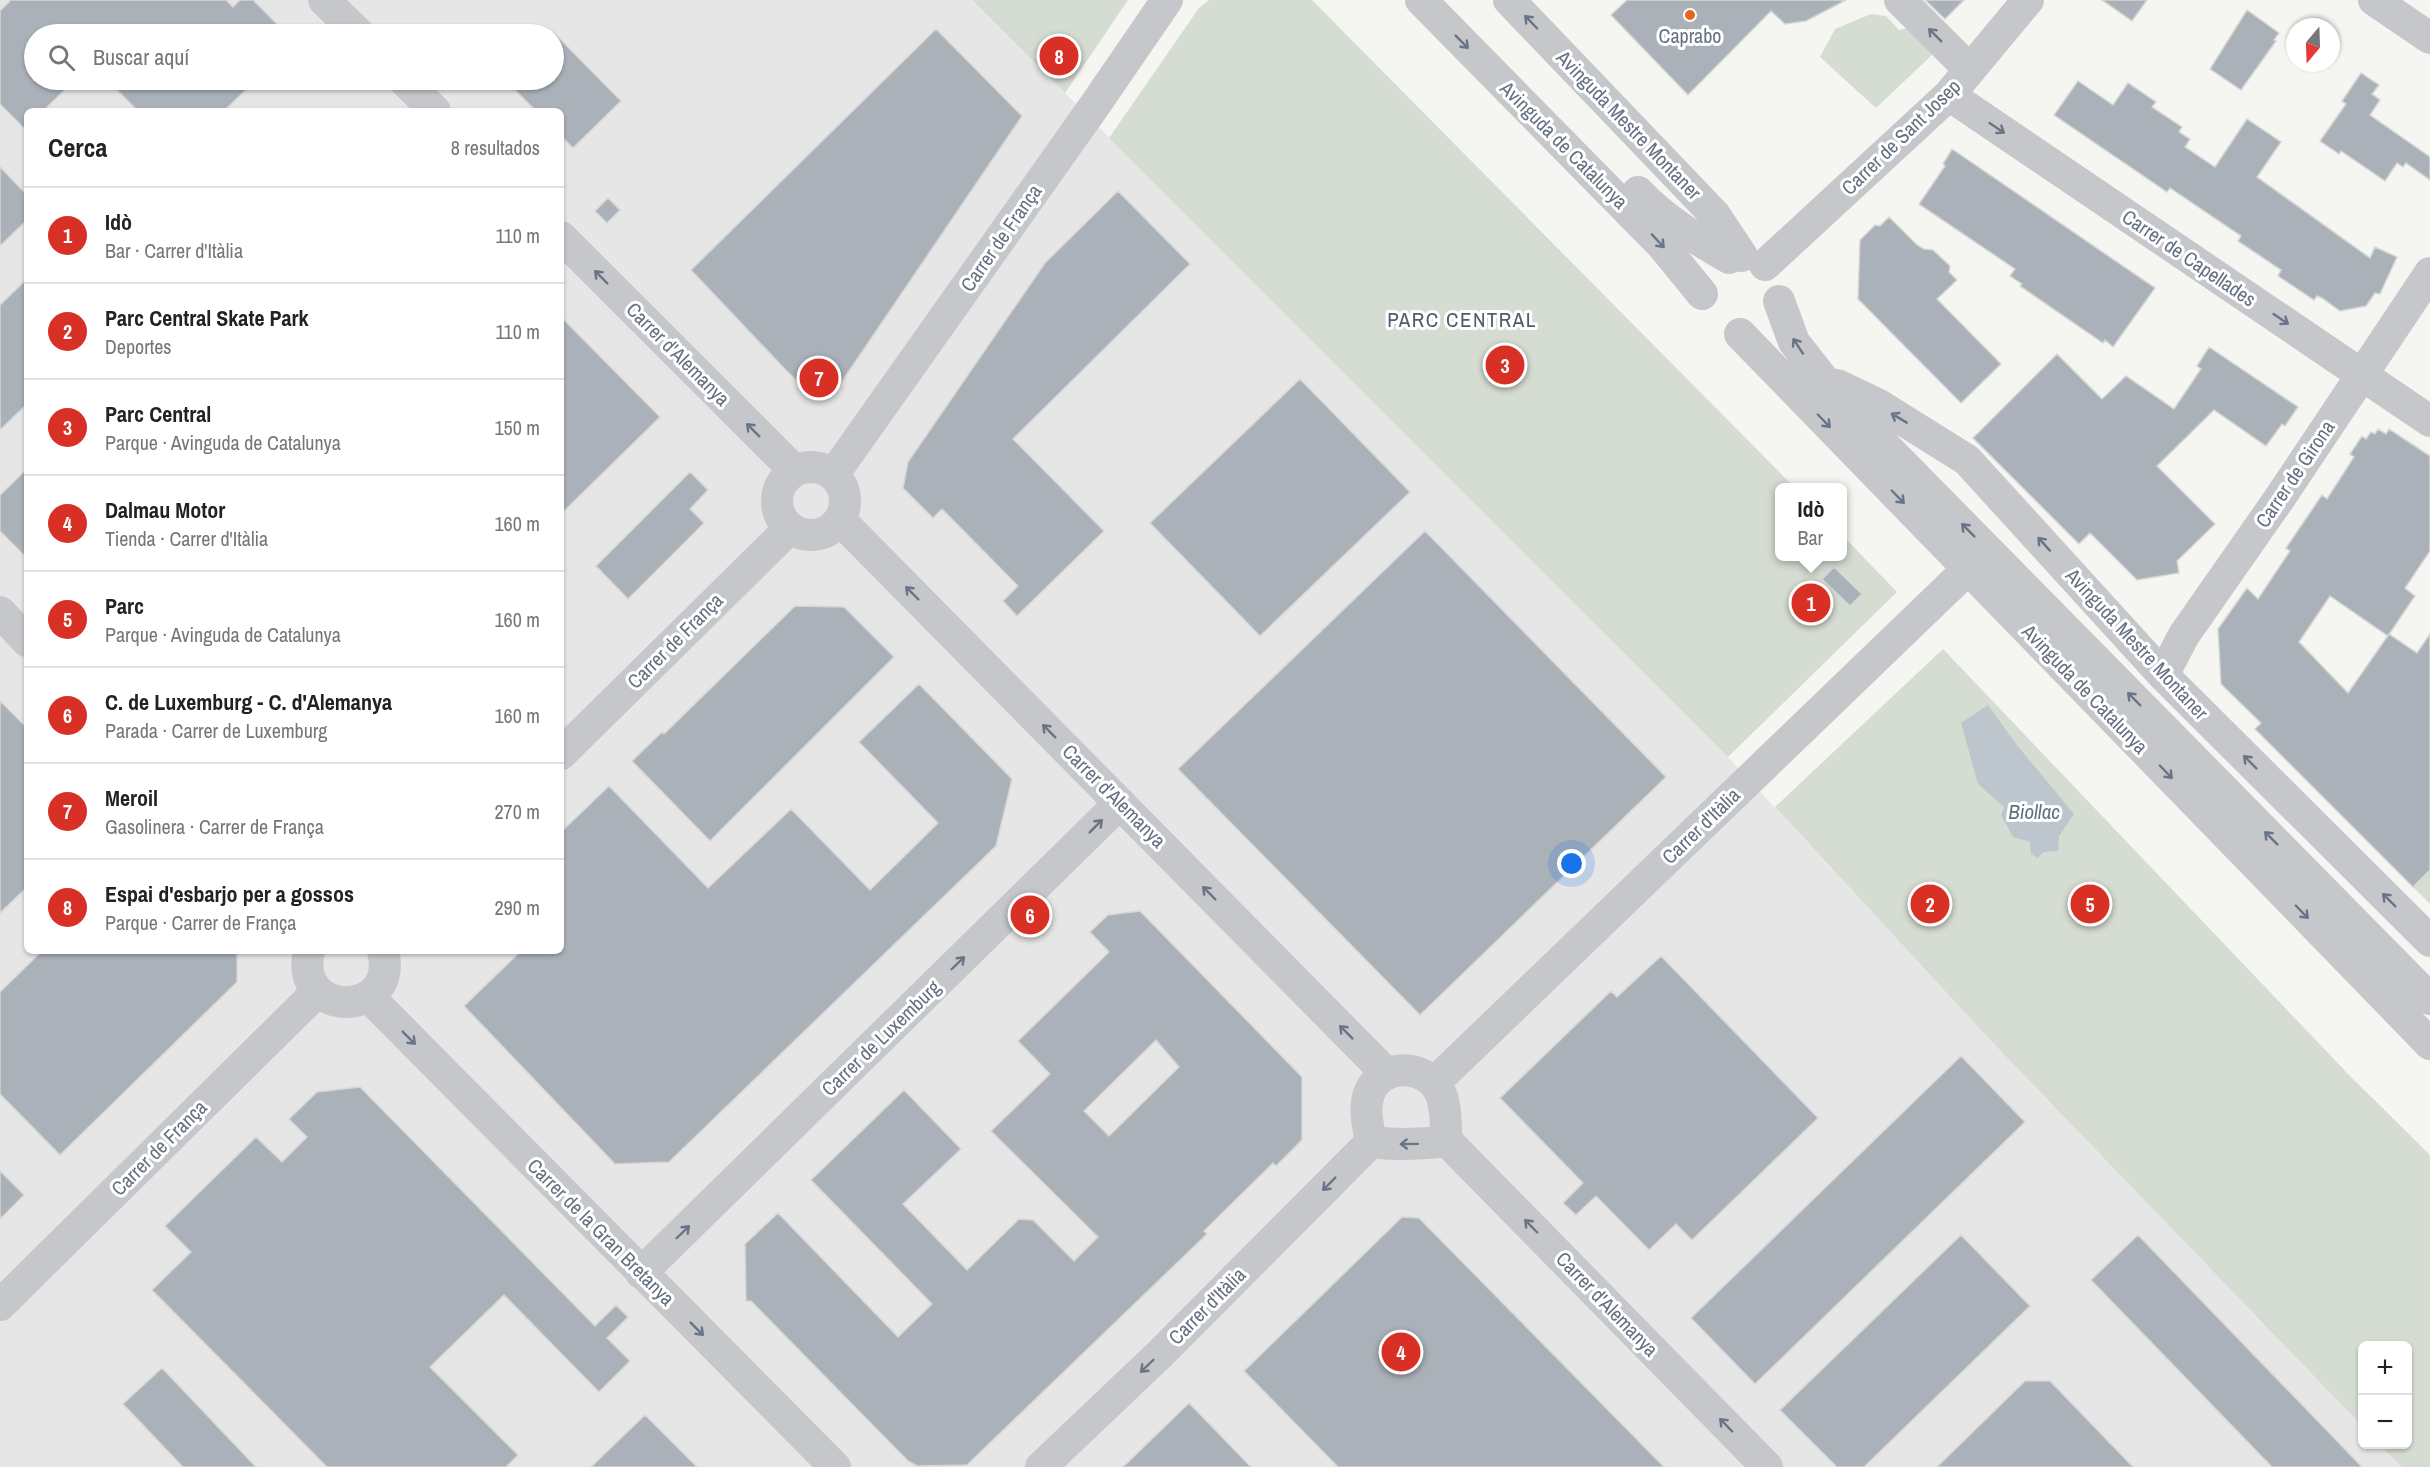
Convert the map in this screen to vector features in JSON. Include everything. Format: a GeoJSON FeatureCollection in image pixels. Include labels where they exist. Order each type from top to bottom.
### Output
{"type":"FeatureCollection","features":[{"type":"Feature","properties":{"kind":"street"},"geometry":{"type":"LineString","coordinates":[[324,0],[349,24]]}},
{"type":"Feature","properties":{"kind":"street","name":"Carrer de França"},"geometry":{"type":"LineString","coordinates":[[833,475],[1167,0]]}},
{"type":"Feature","properties":{"kind":"street","name":"Avinguda de Catalunya"},"geometry":{"type":"LineString","coordinates":[[1421,0],[1662,245],[1702,294]]}},
{"type":"Feature","properties":{"kind":"street","name":"Avinguda de Catalunya"},"geometry":{"type":"LineString","coordinates":[[1452,0],[1658,212],[1691,236],[1745,260]]}},
{"type":"Feature","properties":{"kind":"street","name":"Avinguda Mestre Montaner"},"geometry":{"type":"LineString","coordinates":[[1509,0],[1714,213],[1745,260]]}},
{"type":"Feature","properties":{"kind":"street"},"geometry":{"type":"LineString","coordinates":[[1900,0],[1970,70]]}},
{"type":"Feature","properties":{"kind":"street","name":"Carrer de Sant Josep"},"geometry":{"type":"LineString","coordinates":[[1745,260],[1949,95],[2028,0]]}},
{"type":"Feature","properties":{"kind":"street"},"geometry":{"type":"LineString","coordinates":[[2374,0],[2430,38]]}},
{"type":"Feature","properties":{"kind":"street"},"geometry":{"type":"LineString","coordinates":[[414,90],[432,108]]}},
{"type":"Feature","properties":{"kind":"street","name":"Carrer de Capellades"},"geometry":{"type":"LineString","coordinates":[[1949,95],[2430,421]]}},
{"type":"Feature","properties":{"kind":"street","name":"Carrer d'Alemanya"},"geometry":{"type":"LineString","coordinates":[[564,240],[795,471]]}},
{"type":"Feature","properties":{"kind":"street"},"geometry":{"type":"LineString","coordinates":[[1745,260],[1774,275],[1779,288],[1779,301],[1770,321],[1751,333],[1740,334],[1730,332],[1713,322],[1707,314],[1702,294],[1704,282],[1719,263],[1745,260]]}},
{"type":"Feature","properties":{"kind":"street","name":"Carrer de Girona"},"geometry":{"type":"LineString","coordinates":[[2163,675],[2184,635],[2279,499],[2430,273]]}},
{"type":"Feature","properties":{"kind":"street","name":"Avinguda de Catalunya"},"geometry":{"type":"LineString","coordinates":[[1779,301],[1794,342],[1823,379],[1886,446],[2430,999]]}},
{"type":"Feature","properties":{"kind":"street","name":"Avinguda de Catalunya"},"geometry":{"type":"LineString","coordinates":[[1740,334],[2430,1044]]}},
{"type":"Feature","properties":{"kind":"street","name":"Avinguda Mestre Montaner"},"geometry":{"type":"LineString","coordinates":[[1823,379],[1879,405],[1967,460],[2163,675],[2430,941]]}},
{"type":"Feature","properties":{"kind":"street"},"geometry":{"type":"LineString","coordinates":[[806,468],[817,468],[833,475],[845,496],[840,520],[830,530],[817,535],[802,534],[790,528],[781,518],[777,498],[784,480],[795,471],[806,468]]}},
{"type":"Feature","properties":{"kind":"street","name":"Carrer d'Alemanya"},"geometry":{"type":"LineString","coordinates":[[840,520],[1387,1074]]}},
{"type":"Feature","properties":{"kind":"street","name":"Carrer de França"},"geometry":{"type":"LineString","coordinates":[[564,751],[790,528]]}},
{"type":"Feature","properties":{"kind":"street","name":"Carrer d'Itàlia"},"geometry":{"type":"LineString","coordinates":[[1434,1083],[1968,569]]}},
{"type":"Feature","properties":{"kind":"street"},"geometry":{"type":"LineString","coordinates":[[0,612],[24,638]]}},
{"type":"Feature","properties":{"kind":"street","name":"Carrer de Luxemburg"},"geometry":{"type":"LineString","coordinates":[[641,1273],[1120,802]]}},
{"type":"Feature","properties":{"kind":"street"},"geometry":{"type":"LineString","coordinates":[[309,954],[308,972],[318,991],[331,1000],[342,1003],[358,1001],[368,996],[382,979],[385,962],[384,954]]}},
{"type":"Feature","properties":{"kind":"street","name":"Carrer de França"},"geometry":{"type":"LineString","coordinates":[[0,1305],[318,991]]}},
{"type":"Feature","properties":{"kind":"street","name":"Carrer de la Gran Bretanya"},"geometry":{"type":"LineString","coordinates":[[368,996],[835,1467]]}},
{"type":"Feature","properties":{"kind":"street"},"geometry":{"type":"LineString","coordinates":[[1399,1070],[1412,1070],[1424,1075],[1434,1083],[1443,1101],[1447,1141],[1430,1144],[1371,1142],[1367,1102],[1371,1090],[1387,1074],[1399,1070]]}},
{"type":"Feature","properties":{"kind":"street","name":"Carrer d'Alemanya"},"geometry":{"type":"LineString","coordinates":[[1447,1141],[1767,1467]]}},
{"type":"Feature","properties":{"kind":"street","name":"Carrer d'Itàlia"},"geometry":{"type":"LineString","coordinates":[[1041,1467],[1168,1345],[1371,1142]]}},
{"type":"Feature","properties":{"kind":"shaded area"},"geometry":{"type":"Polygon","coordinates":[[[0,0],[972,0],[1728,757],[1992,1042],[2358,1422],[2358,1449],[2384,1449],[2402,1467],[0,1467],[0,0]]]}},
{"type":"Feature","properties":{"kind":"shaded area"},"geometry":{"type":"Polygon","coordinates":[[[972,0],[1128,0],[1065,93],[972,0]]]}},
{"type":"Feature","properties":{"kind":"shaded area","name":"PARC CENTRAL"},"geometry":{"type":"Polygon","coordinates":[[[1209,0],[1312,0],[1790,483],[1775,483],[1775,561],[1847,561],[1847,540],[1897,592],[1728,757],[1109,138],[1199,8],[1209,0]]]}},
{"type":"Feature","properties":{"kind":"shaded area"},"geometry":{"type":"Polygon","coordinates":[[[1871,14],[1886,16],[1899,30],[1909,28],[1932,55],[1876,108],[1820,57],[1835,29],[1871,14]]]}},
{"type":"Feature","properties":{"kind":"shaded area"},"geometry":{"type":"Polygon","coordinates":[[[1943,649],[2349,1075],[2430,1155],[2430,1467],[2402,1467],[2384,1449],[2412,1449],[2412,1341],[2358,1341],[2358,1422],[1992,1042],[1775,807],[1943,649]]]}},
{"type":"Feature","properties":{"kind":"shaded area"},"geometry":{"type":"Polygon","coordinates":[[[2430,870],[2430,904],[2413,887],[2430,870]]]}},
{"type":"Feature","properties":{"kind":"water","name":"Biollac"},"geometry":{"type":"Polygon","coordinates":[[[1988,705],[2016,744],[2074,814],[2059,836],[2058,851],[2043,852],[2038,858],[2031,854],[2030,842],[2013,837],[2001,815],[2004,807],[1978,784],[1961,723],[1988,705]]]}},
{"type":"Feature","properties":{"kind":"building"},"geometry":{"type":"Polygon","coordinates":[[[11,0],[226,0],[233,7],[240,0],[253,0],[277,24],[24,24],[24,90],[65,90],[46,108],[24,108],[24,128],[0,104],[0,11],[11,0]]]}},
{"type":"Feature","properties":{"kind":"building"},"geometry":{"type":"Polygon","coordinates":[[[1627,0],[1846,0],[1806,21],[1785,24],[1771,11],[1688,95],[1611,15],[1627,0]]]}},
{"type":"Feature","properties":{"kind":"building"},"geometry":{"type":"Polygon","coordinates":[[[1925,0],[1964,0],[1945,19],[1925,0]]]}},
{"type":"Feature","properties":{"kind":"building"},"geometry":{"type":"Polygon","coordinates":[[[2102,0],[2147,0],[2132,21],[2102,0]]]}},
{"type":"Feature","properties":{"kind":"building"},"geometry":{"type":"Polygon","coordinates":[[[2247,10],[2279,33],[2274,40],[2276,41],[2241,90],[2210,69],[2247,10]]]}},
{"type":"Feature","properties":{"kind":"building"},"geometry":{"type":"Polygon","coordinates":[[[936,29],[1022,116],[832,396],[818,398],[812,396],[781,365],[691,270],[936,29]]]}},
{"type":"Feature","properties":{"kind":"building"},"geometry":{"type":"Polygon","coordinates":[[[564,43],[621,101],[573,148],[564,139],[564,108],[533,108],[515,90],[564,90],[564,43]]]}},
{"type":"Feature","properties":{"kind":"building"},"geometry":{"type":"Polygon","coordinates":[[[2361,73],[2379,85],[2372,94],[2380,100],[2370,115],[2430,157],[2430,180],[2406,163],[2403,167],[2397,163],[2385,181],[2341,151],[2339,154],[2320,141],[2346,104],[2342,101],[2361,73]]]}},
{"type":"Feature","properties":{"kind":"building"},"geometry":{"type":"Polygon","coordinates":[[[2078,81],[2113,105],[2128,83],[2156,102],[2152,107],[2182,127],[2179,132],[2190,139],[2185,147],[2215,167],[2247,119],[2281,142],[2257,177],[2370,258],[2375,247],[2397,257],[2380,294],[2375,293],[2366,306],[2340,311],[2322,298],[2317,296],[2314,300],[2278,276],[2281,270],[2238,241],[2241,236],[2170,188],[2167,192],[2054,115],[2078,81]]]}},
{"type":"Feature","properties":{"kind":"building"},"geometry":{"type":"Polygon","coordinates":[[[117,90],[246,90],[227,108],[135,108],[117,90]]]}},
{"type":"Feature","properties":{"kind":"building"},"geometry":{"type":"Polygon","coordinates":[[[1952,149],[2155,288],[2113,347],[2105,340],[2103,343],[2020,286],[2022,284],[2010,276],[2015,269],[1919,204],[1945,166],[1943,164],[1952,149]]]}},
{"type":"Feature","properties":{"kind":"building"},"geometry":{"type":"Polygon","coordinates":[[[0,167],[24,192],[24,223],[0,246],[0,167]]]}},
{"type":"Feature","properties":{"kind":"building"},"geometry":{"type":"Polygon","coordinates":[[[1118,191],[1190,264],[1013,439],[1104,531],[1017,616],[1003,601],[1018,586],[942,509],[933,518],[903,488],[908,462],[1045,263],[1118,191]]]}},
{"type":"Feature","properties":{"kind":"building"},"geometry":{"type":"Polygon","coordinates":[[[608,198],[620,210],[607,223],[595,211],[608,198]]]}},
{"type":"Feature","properties":{"kind":"building"},"geometry":{"type":"Polygon","coordinates":[[[1889,217],[1917,245],[1933,250],[1950,266],[1949,272],[1957,280],[1937,299],[2001,364],[1961,403],[1858,299],[1860,240],[1875,225],[1880,226],[1889,217]]]}},
{"type":"Feature","properties":{"kind":"building"},"geometry":{"type":"Polygon","coordinates":[[[24,282],[24,407],[0,430],[0,305],[24,282]]]}},
{"type":"Feature","properties":{"kind":"building"},"geometry":{"type":"Polygon","coordinates":[[[564,320],[660,417],[564,511],[564,320]]]}},
{"type":"Feature","properties":{"kind":"building"},"geometry":{"type":"Polygon","coordinates":[[[2209,347],[2298,407],[2285,426],[2282,424],[2266,446],[2214,410],[2157,466],[2215,524],[2177,561],[2179,573],[2137,580],[2090,533],[2079,544],[1973,438],[2057,354],[2102,399],[2126,376],[2174,409],[2201,369],[2197,366],[2209,347]]]}},
{"type":"Feature","properties":{"kind":"building"},"geometry":{"type":"Polygon","coordinates":[[[1300,379],[1410,492],[1260,636],[1150,523],[1300,379]]]}},
{"type":"Feature","properties":{"kind":"building"},"geometry":{"type":"Polygon","coordinates":[[[2378,429],[2386,434],[2389,429],[2430,456],[2430,551],[2405,588],[2415,596],[2389,634],[2417,653],[2430,634],[2430,870],[2413,887],[2255,729],[2261,723],[2221,684],[2218,629],[2247,588],[2258,599],[2290,551],[2286,548],[2322,495],[2327,499],[2354,457],[2350,454],[2362,436],[2366,439],[2371,432],[2375,434],[2378,429]],[[2330,596],[2299,642],[2348,693],[2388,636],[2330,596]]]}},
{"type":"Feature","properties":{"kind":"building"},"geometry":{"type":"Polygon","coordinates":[[[24,472],[24,555],[0,531],[0,495],[24,472]]]}},
{"type":"Feature","properties":{"kind":"building"},"geometry":{"type":"Polygon","coordinates":[[[690,472],[708,490],[690,509],[704,523],[628,599],[596,566],[690,472]]]}},
{"type":"Feature","properties":{"kind":"building"},"geometry":{"type":"Polygon","coordinates":[[[1425,531],[1666,777],[1420,1015],[1178,769],[1425,531]]]}},
{"type":"Feature","properties":{"kind":"building"},"geometry":{"type":"Polygon","coordinates":[[[1834,567],[1862,594],[1850,606],[1822,579],[1834,567]]]}},
{"type":"Feature","properties":{"kind":"building"},"geometry":{"type":"Polygon","coordinates":[[[795,606],[844,607],[894,657],[710,841],[632,761],[662,732],[664,734],[795,606]]]}},
{"type":"Feature","properties":{"kind":"building"},"geometry":{"type":"Polygon","coordinates":[[[919,684],[1012,779],[996,846],[669,1162],[615,1164],[464,1006],[518,954],[564,954],[564,829],[609,786],[708,888],[791,809],[870,890],[938,823],[859,742],[919,684]]]}},
{"type":"Feature","properties":{"kind":"building"},"geometry":{"type":"Polygon","coordinates":[[[0,701],[24,725],[24,890],[0,913],[0,701]]]}},
{"type":"Feature","properties":{"kind":"building"},"geometry":{"type":"Polygon","coordinates":[[[1140,911],[1302,1077],[1302,1140],[1276,1166],[1273,1163],[1204,1231],[1207,1234],[967,1465],[917,1466],[908,1461],[751,1301],[746,1301],[745,1244],[778,1213],[898,1337],[932,1304],[811,1180],[904,1090],[961,1149],[903,1204],[967,1270],[1019,1219],[1033,1220],[1074,1261],[1098,1237],[991,1131],[1050,1074],[1018,1041],[1109,952],[1090,932],[1108,915],[1140,911]],[[1156,1040],[1084,1111],[1109,1136],[1179,1067],[1156,1040]]]}},
{"type":"Feature","properties":{"kind":"building"},"geometry":{"type":"Polygon","coordinates":[[[39,954],[237,954],[237,982],[60,1155],[0,1094],[0,992],[39,954]]]}},
{"type":"Feature","properties":{"kind":"building"},"geometry":{"type":"Polygon","coordinates":[[[1661,956],[1818,1118],[1692,1240],[1676,1224],[1649,1250],[1596,1196],[1576,1215],[1563,1203],[1583,1183],[1500,1098],[1611,991],[1617,997],[1661,956]]]}},
{"type":"Feature","properties":{"kind":"building"},"geometry":{"type":"Polygon","coordinates":[[[1961,1056],[2025,1122],[1755,1384],[1691,1318],[1961,1056]]]}},
{"type":"Feature","properties":{"kind":"building"},"geometry":{"type":"Polygon","coordinates":[[[360,1087],[595,1326],[616,1305],[628,1317],[607,1338],[630,1361],[599,1392],[504,1295],[430,1367],[518,1455],[506,1467],[327,1467],[152,1290],[191,1252],[165,1226],[256,1137],[282,1162],[307,1137],[289,1119],[317,1092],[360,1087]]]}},
{"type":"Feature","properties":{"kind":"building"},"geometry":{"type":"Polygon","coordinates":[[[0,1171],[24,1195],[0,1219],[0,1171]]]}},
{"type":"Feature","properties":{"kind":"building"},"geometry":{"type":"Polygon","coordinates":[[[1402,1217],[1419,1218],[1664,1467],[1338,1467],[1244,1371],[1402,1217]]]}},
{"type":"Feature","properties":{"kind":"building"},"geometry":{"type":"Polygon","coordinates":[[[1961,1235],[2030,1306],[1864,1467],[1837,1467],[1780,1410],[1961,1235]]]}},
{"type":"Feature","properties":{"kind":"building"},"geometry":{"type":"Polygon","coordinates":[[[2138,1235],[2362,1467],[2272,1467],[2091,1280],[2138,1235]]]}},
{"type":"Feature","properties":{"kind":"building"},"geometry":{"type":"Polygon","coordinates":[[[162,1368],[256,1467],[183,1467],[123,1404],[162,1368]]]}},
{"type":"Feature","properties":{"kind":"building"},"geometry":{"type":"Polygon","coordinates":[[[2025,1381],[2050,1381],[2133,1467],[1937,1467],[2025,1381]]]}},
{"type":"Feature","properties":{"kind":"building"},"geometry":{"type":"Polygon","coordinates":[[[1189,1403],[1251,1467],[1123,1467],[1154,1437],[1189,1403]]]}},
{"type":"Feature","properties":{"kind":"building"},"geometry":{"type":"Polygon","coordinates":[[[645,1415],[697,1467],[591,1467],[645,1415]]]}},
{"type":"Feature","properties":{"kind":"place","name":"Caprabo"},"geometry":{"type":"Point","coordinates":[1690,15]}},
{"type":"Feature","properties":{"kind":"place","name":"Espai d'esbarjo per a gossos"},"geometry":{"type":"Point","coordinates":[1059,56]}},
{"type":"Feature","properties":{"kind":"place","name":"Parc Central"},"geometry":{"type":"Point","coordinates":[1505,365]}},
{"type":"Feature","properties":{"kind":"place","name":"Meroil"},"geometry":{"type":"Point","coordinates":[819,378]}},
{"type":"Feature","properties":{"kind":"place","name":"Idò"},"geometry":{"type":"Point","coordinates":[1811,603]}},
{"type":"Feature","properties":{"kind":"place","name":"Parc Central Skate Park"},"geometry":{"type":"Point","coordinates":[1930,904]}},
{"type":"Feature","properties":{"kind":"place","name":"Parc"},"geometry":{"type":"Point","coordinates":[2090,904]}},
{"type":"Feature","properties":{"kind":"place","name":"C. de Luxemburg - C. d'Alemanya"},"geometry":{"type":"Point","coordinates":[1030,915]}},
{"type":"Feature","properties":{"kind":"place","name":"Dalmau Motor"},"geometry":{"type":"Point","coordinates":[1401,1352]}},
{"type":"Feature","properties":{"kind":"district","name":"PARC CENTRAL"},"geometry":{"type":"Point","coordinates":[1462,320]}}]}
